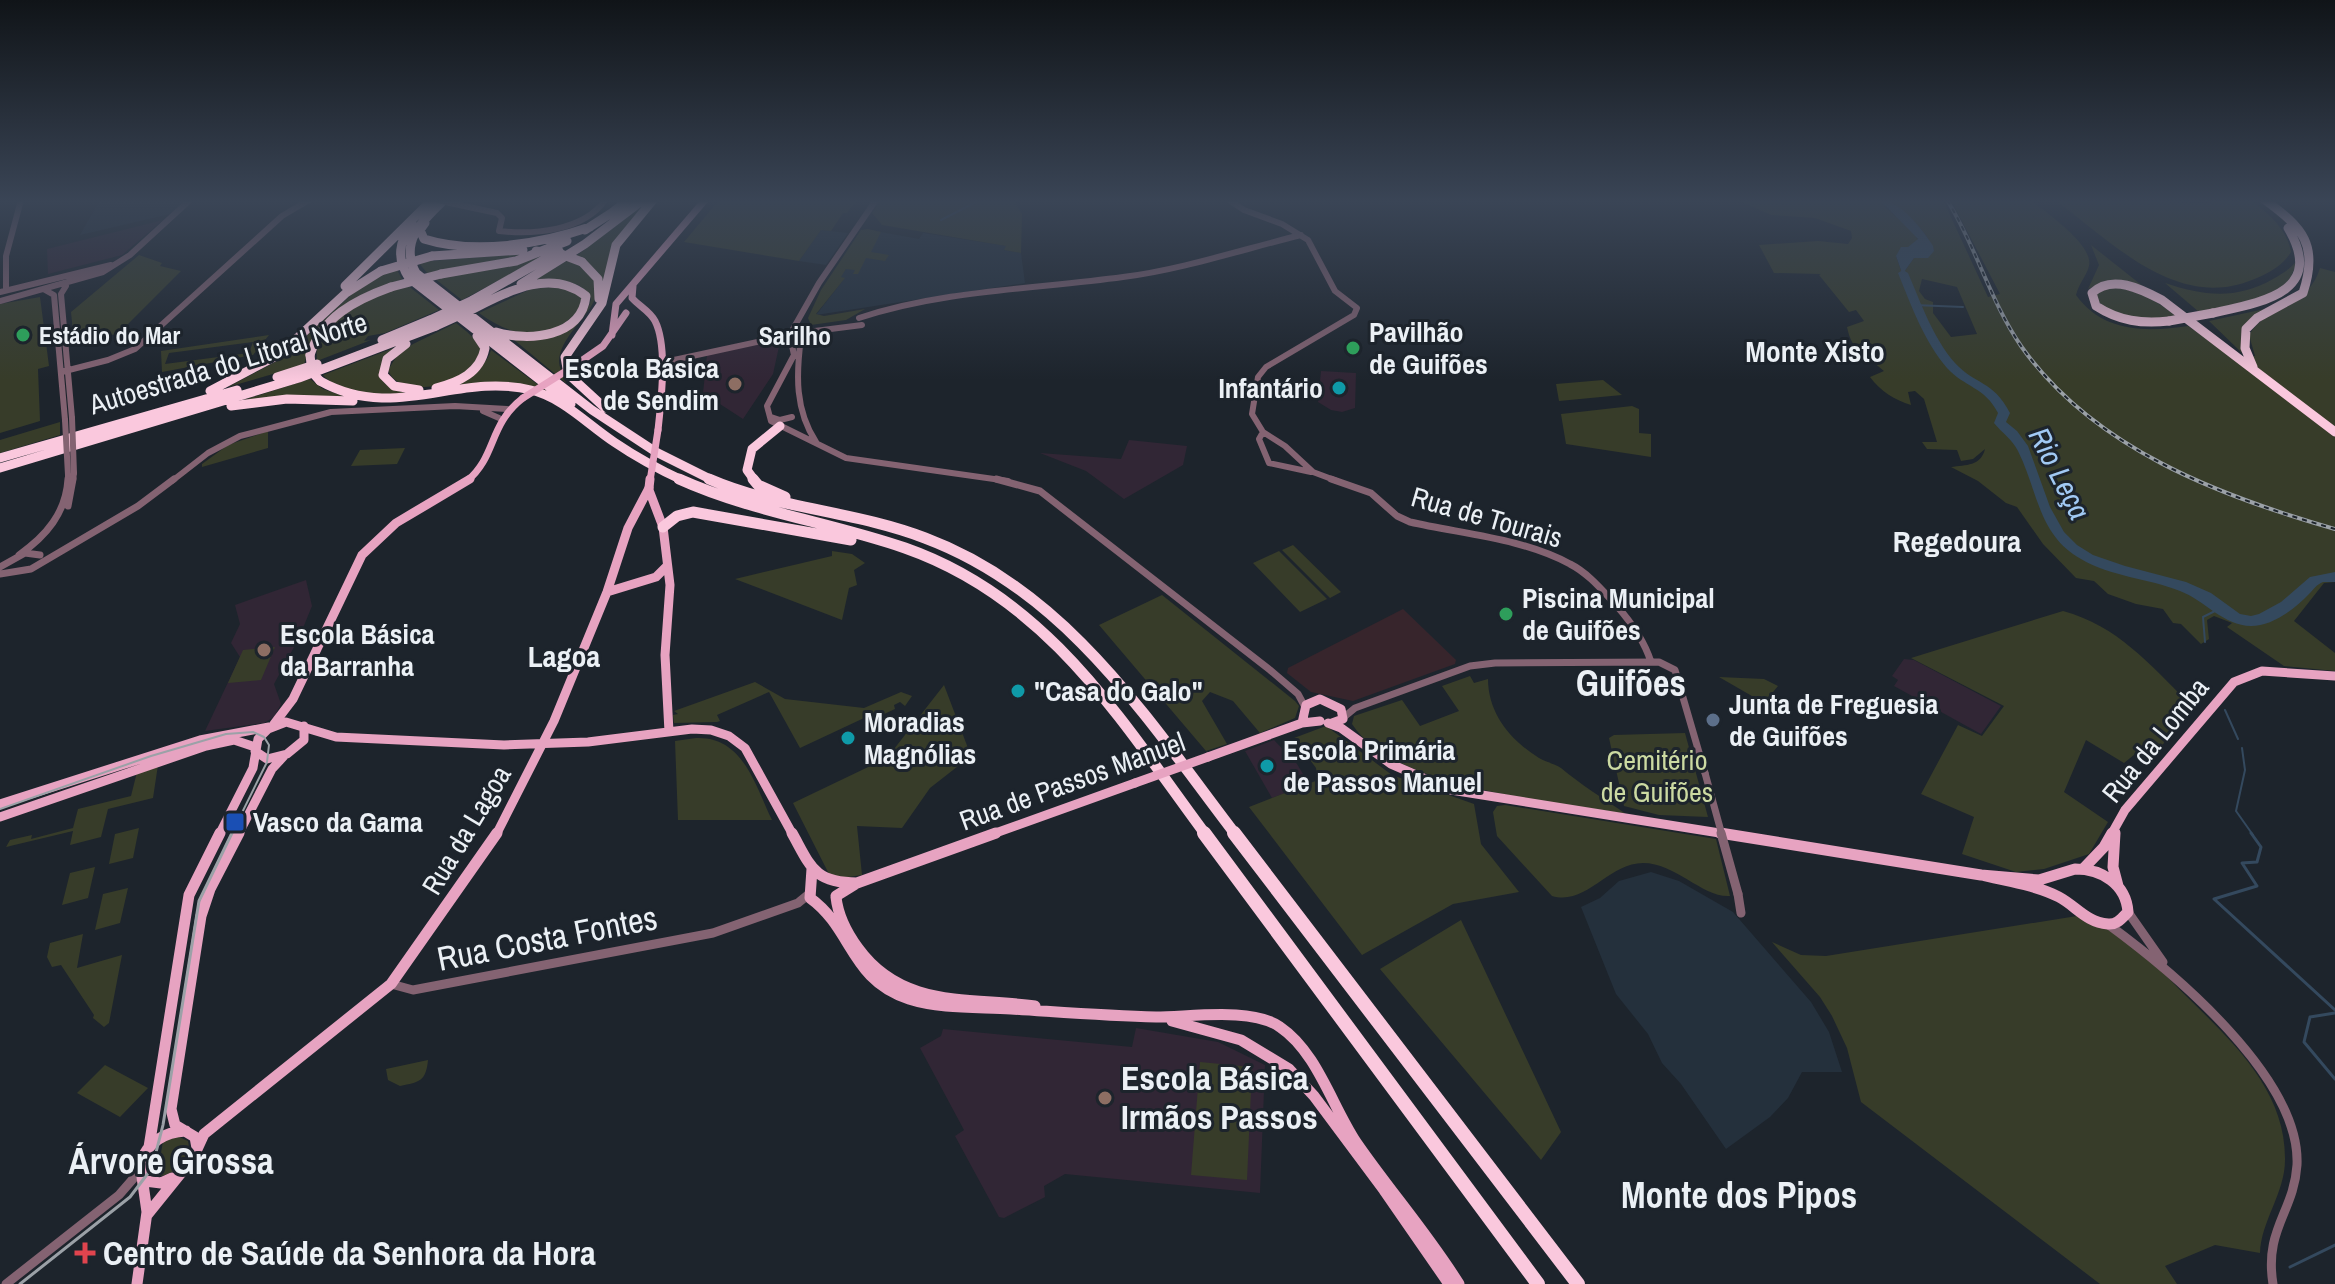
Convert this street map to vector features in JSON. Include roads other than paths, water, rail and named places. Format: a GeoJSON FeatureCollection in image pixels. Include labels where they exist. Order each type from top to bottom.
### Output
{"type":"FeatureCollection","features":[{"type":"Feature","properties":{"kind":"highway"},"geometry":{"type":"LineString","coordinates":[[291,345],[369,260]]}},
{"type":"Feature","properties":{"kind":"highway"},"geometry":{"type":"LineString","coordinates":[[400,260],[409,278],[649,462]]}},
{"type":"Feature","properties":{"kind":"highway"},"geometry":{"type":"LineString","coordinates":[[409,260],[419,277],[501,335],[532,338],[571,324],[585,310],[587,300],[575,287],[551,283],[528,287],[477,304]]}},
{"type":"Feature","properties":{"kind":"highway"},"geometry":{"type":"LineString","coordinates":[[88,432],[217,388],[258,368],[291,345],[346,293],[381,271],[419,260]]}},
{"type":"Feature","properties":{"kind":"highway"},"geometry":{"type":"LineString","coordinates":[[512,260],[391,287],[339,313],[318,335],[310,355],[312,372],[320,381],[340,392],[378,398],[528,389],[545,395],[687,483],[737,501],[899,546],[947,565],[992,589],[1034,620],[1075,661],[1538,1284]]}},
{"type":"Feature","properties":{"kind":"highway","name":"Autoestrada do Litoral Norte"},"geometry":{"type":"LineString","coordinates":[[0,458],[278,377],[470,314],[477,304],[545,260]]}},
{"type":"Feature","properties":{"kind":"highway","name":"Autoestrada do Litoral Norte"},"geometry":{"type":"LineString","coordinates":[[0,468],[299,378],[436,324],[561,260]]}},
{"type":"Feature","properties":{"kind":"highway"},"geometry":{"type":"LineString","coordinates":[[577,260],[595,275],[599,287],[598,302],[587,324]]}},
{"type":"Feature","properties":{"kind":"highway"},"geometry":{"type":"LineString","coordinates":[[610,260],[605,295],[568,348],[565,367],[588,394],[644,443]]}},
{"type":"Feature","properties":{"kind":"highway"},"geometry":{"type":"LineString","coordinates":[[2304,260],[2302,272],[2284,291],[2269,299],[2213,313],[2187,318],[2169,321],[2142,323],[2115,317],[2096,306],[2092,293],[2097,287],[2110,284],[2142,290],[2181,313],[2187,318],[2253,368],[2335,432]]}},
{"type":"Feature","properties":{"kind":"highway"},"geometry":{"type":"LineString","coordinates":[[2253,368],[2245,348],[2246,329],[2257,318],[2303,293],[2311,260]]}},
{"type":"Feature","properties":{"kind":"highway"},"geometry":{"type":"LineString","coordinates":[[436,324],[390,356],[383,370],[386,381],[404,389],[432,389],[454,383],[476,368],[484,356],[484,345],[454,313]]}},
{"type":"Feature","properties":{"kind":"highway"},"geometry":{"type":"LineString","coordinates":[[470,314],[562,386],[684,468],[723,485],[787,505],[917,535],[974,559],[1027,591],[1080,635],[1578,1284]]}},
{"type":"Feature","properties":{"kind":"highway"},"geometry":{"type":"LineString","coordinates":[[79,445],[264,401],[298,398],[396,402],[507,388]]}},
{"type":"Feature","properties":{"kind":"highway"},"geometry":{"type":"LineString","coordinates":[[780,426],[750,453],[747,470],[751,478],[773,493],[838,515]]}},
{"type":"Feature","properties":{"kind":"highway"},"geometry":{"type":"LineString","coordinates":[[663,527],[677,516],[693,512],[879,546],[899,546]]}},
{"type":"Feature","properties":{"kind":"main road"},"geometry":{"type":"LineString","coordinates":[[612,335],[619,300],[654,260]]}},
{"type":"Feature","properties":{"kind":"main road"},"geometry":{"type":"LineString","coordinates":[[149,1147],[189,895],[253,768],[260,735],[272,726],[293,699],[362,555],[401,518],[475,474],[484,461],[499,418],[507,409],[601,348],[634,300],[634,283]]}},
{"type":"Feature","properties":{"kind":"main road"},"geometry":{"type":"LineString","coordinates":[[619,300],[626,297],[634,300],[652,316],[658,330],[658,430],[649,489],[663,527],[671,591],[665,655],[669,735]]}},
{"type":"Feature","properties":{"kind":"main road"},"geometry":{"type":"LineString","coordinates":[[615,311],[638,310],[652,316]]}},
{"type":"Feature","properties":{"kind":"main road","name":"Rua da Lagoa"},"geometry":{"type":"LineString","coordinates":[[197,1150],[204,1134],[219,1120],[391,984],[405,969],[494,839],[541,747],[607,592],[628,528],[649,489]]}},
{"type":"Feature","properties":{"kind":"main road"},"geometry":{"type":"LineString","coordinates":[[641,501],[653,501]]}},
{"type":"Feature","properties":{"kind":"main road"},"geometry":{"type":"LineString","coordinates":[[654,577],[665,571],[667,559]]}},
{"type":"Feature","properties":{"kind":"main road"},"geometry":{"type":"LineString","coordinates":[[607,592],[626,583],[654,577],[667,578],[671,591]]}},
{"type":"Feature","properties":{"kind":"main road"},"geometry":{"type":"LineString","coordinates":[[611,578],[613,582],[626,583]]}},
{"type":"Feature","properties":{"kind":"main road","name":"Rua da Lomba"},"geometry":{"type":"LineString","coordinates":[[2083,869],[2091,863],[2125,810],[2234,682],[2262,671],[2335,676]]}},
{"type":"Feature","properties":{"kind":"main road"},"geometry":{"type":"LineString","coordinates":[[147,1215],[197,1150],[195,1137],[175,1125],[171,1109],[204,905],[272,769],[304,740],[300,724],[292,712],[293,699]]}},
{"type":"Feature","properties":{"kind":"main road"},"geometry":{"type":"LineString","coordinates":[[1302,723],[1306,709],[1315,700],[1333,703],[1341,709],[1346,731]]}},
{"type":"Feature","properties":{"kind":"main road"},"geometry":{"type":"LineString","coordinates":[[1306,709],[1324,722],[1346,731],[1391,764],[1451,790],[1981,875],[2029,880],[2083,869],[2101,874],[2118,886],[2127,900],[2128,912],[2117,923],[2107,924],[2086,918],[2044,891],[1981,875]]}},
{"type":"Feature","properties":{"kind":"main road","name":"Rua de Passos Manuel"},"geometry":{"type":"LineString","coordinates":[[836,896],[857,883],[1302,723],[1343,718]]}},
{"type":"Feature","properties":{"kind":"main road"},"geometry":{"type":"LineString","coordinates":[[0,804],[186,742],[238,729],[300,724],[336,737]]}},
{"type":"Feature","properties":{"kind":"main road"},"geometry":{"type":"LineString","coordinates":[[0,817],[147,764],[234,740],[255,749],[264,759],[289,754],[313,741],[336,737],[597,749],[669,735],[724,733],[745,748],[810,866],[813,878],[810,898],[828,911],[845,935]]}},
{"type":"Feature","properties":{"kind":"main road","name":"Rua da Lomba"},"geometry":{"type":"LineString","coordinates":[[2115,829],[2113,867],[2118,886]]}},
{"type":"Feature","properties":{"kind":"main road"},"geometry":{"type":"LineString","coordinates":[[810,866],[837,889],[837,908],[845,935],[861,968],[881,985],[909,999],[1154,1017],[1245,1016],[1269,1020],[1289,1033],[1298,1044],[1345,1125],[1459,1284]]}},
{"type":"Feature","properties":{"kind":"main road"},"geometry":{"type":"LineString","coordinates":[[2064,874],[2060,888],[2068,904]]}},
{"type":"Feature","properties":{"kind":"main road"},"geometry":{"type":"LineString","coordinates":[[811,891],[817,884],[832,882]]}},
{"type":"Feature","properties":{"kind":"main road","name":"Rua de Passos Manuel"},"geometry":{"type":"LineString","coordinates":[[832,882],[857,883]]}},
{"type":"Feature","properties":{"kind":"main road"},"geometry":{"type":"LineString","coordinates":[[818,904],[829,903],[836,896]]}},
{"type":"Feature","properties":{"kind":"main road"},"geometry":{"type":"LineString","coordinates":[[1245,1016],[1236,1019],[1233,1025],[1235,1035],[1283,1064],[1321,1105],[1395,1204],[1449,1284]]}},
{"type":"Feature","properties":{"kind":"main road"},"geometry":{"type":"LineString","coordinates":[[1154,1017],[1208,1028],[1242,1040]]}},
{"type":"Feature","properties":{"kind":"main road"},"geometry":{"type":"LineString","coordinates":[[1283,1064],[1297,1061],[1300,1051],[1298,1044]]}},
{"type":"Feature","properties":{"kind":"main road","name":"Rua da Lagoa"},"geometry":{"type":"LineString","coordinates":[[186,1131],[199,1130],[219,1120]]}},
{"type":"Feature","properties":{"kind":"main road"},"geometry":{"type":"LineString","coordinates":[[137,1284],[147,1215],[141,1159],[149,1147],[169,1133],[186,1131]]}},
{"type":"Feature","properties":{"kind":"main road"},"geometry":{"type":"LineString","coordinates":[[142,1176],[161,1183],[180,1173]]}},
{"type":"Feature","properties":{"kind":"street"},"geometry":{"type":"LineString","coordinates":[[0,301],[68,284],[124,260]]}},
{"type":"Feature","properties":{"kind":"street"},"geometry":{"type":"LineString","coordinates":[[64,371],[98,361],[113,362],[135,349],[233,260]]}},
{"type":"Feature","properties":{"kind":"street"},"geometry":{"type":"LineString","coordinates":[[835,260],[788,339],[794,355],[775,389],[767,413],[771,421],[846,458],[1006,480],[1040,491],[1142,568],[1298,694],[1315,700]]}},
{"type":"Feature","properties":{"kind":"street"},"geometry":{"type":"LineString","coordinates":[[860,321],[886,309],[1008,289],[1127,277],[1198,260]]}},
{"type":"Feature","properties":{"kind":"street"},"geometry":{"type":"LineString","coordinates":[[1313,472],[1269,463],[1259,439],[1263,432],[1252,414],[1258,377],[1266,367],[1354,315],[1357,308],[1335,291],[1319,260]]}},
{"type":"Feature","properties":{"kind":"street"},"geometry":{"type":"LineString","coordinates":[[2,269],[3,291],[92,273]]}},
{"type":"Feature","properties":{"kind":"street"},"geometry":{"type":"LineString","coordinates":[[35,567],[40,561],[38,548],[68,506],[71,474],[61,294],[68,284]]}},
{"type":"Feature","properties":{"kind":"street"},"geometry":{"type":"LineString","coordinates":[[45,290],[54,295],[64,371]]}},
{"type":"Feature","properties":{"kind":"street"},"geometry":{"type":"LineString","coordinates":[[793,329],[840,326],[871,319],[886,309]]}},
{"type":"Feature","properties":{"kind":"street"},"geometry":{"type":"LineString","coordinates":[[800,321],[806,330]]}},
{"type":"Feature","properties":{"kind":"street"},"geometry":{"type":"LineString","coordinates":[[806,330],[801,338],[799,411],[804,426],[817,444]]}},
{"type":"Feature","properties":{"kind":"street"},"geometry":{"type":"LineString","coordinates":[[660,363],[801,338]]}},
{"type":"Feature","properties":{"kind":"street"},"geometry":{"type":"LineString","coordinates":[[775,389],[781,382],[789,380],[796,382],[798,389]]}},
{"type":"Feature","properties":{"kind":"street"},"geometry":{"type":"LineString","coordinates":[[0,574],[23,573],[70,547],[143,503],[217,447],[240,436],[331,412],[474,407],[507,409]]}},
{"type":"Feature","properties":{"kind":"street"},"geometry":{"type":"LineString","coordinates":[[474,407],[499,418]]}},
{"type":"Feature","properties":{"kind":"street"},"geometry":{"type":"LineString","coordinates":[[780,426],[799,411]]}},
{"type":"Feature","properties":{"kind":"street"},"geometry":{"type":"LineString","coordinates":[[767,413],[775,419],[792,417]]}},
{"type":"Feature","properties":{"kind":"street","name":"Rua de Tourais"},"geometry":{"type":"LineString","coordinates":[[1263,432],[1313,472],[1371,493],[1397,516],[1410,522],[1511,545],[1571,564],[1596,584],[1624,616],[1645,644],[1651,662]]}},
{"type":"Feature","properties":{"kind":"street"},"geometry":{"type":"LineString","coordinates":[[0,567],[39,541],[57,517],[71,474]]}},
{"type":"Feature","properties":{"kind":"street"},"geometry":{"type":"LineString","coordinates":[[10,573],[6,568],[16,558],[70,547]]}},
{"type":"Feature","properties":{"kind":"street"},"geometry":{"type":"LineString","coordinates":[[1343,718],[1355,708],[1483,664],[1664,663],[1675,670],[1741,913]]}},
{"type":"Feature","properties":{"kind":"street"},"geometry":{"type":"LineString","coordinates":[[1298,694],[1306,709]]}},
{"type":"Feature","properties":{"kind":"street"},"geometry":{"type":"LineString","coordinates":[[1333,703],[1355,708]]}},
{"type":"Feature","properties":{"kind":"street"},"geometry":{"type":"LineString","coordinates":[[793,905],[811,891]]}},
{"type":"Feature","properties":{"kind":"street"},"geometry":{"type":"LineString","coordinates":[[793,905],[818,904]]}},
{"type":"Feature","properties":{"kind":"street","name":"Rua Costa Fontes"},"geometry":{"type":"LineString","coordinates":[[391,984],[413,990],[713,933],[793,905]]}},
{"type":"Feature","properties":{"kind":"street"},"geometry":{"type":"LineString","coordinates":[[2128,912],[2174,977]]}},
{"type":"Feature","properties":{"kind":"street"},"geometry":{"type":"LineString","coordinates":[[2107,924],[2174,977],[2255,1061],[2280,1100],[2294,1136],[2297,1157],[2296,1178],[2271,1248],[2273,1284]]}},
{"type":"Feature","properties":{"kind":"street"},"geometry":{"type":"LineString","coordinates":[[6,1284],[142,1176]]}},
{"type":"Feature","properties":{"kind":"waterway","name":"Rio Leça"},"geometry":{"type":"LineString","coordinates":[[1903,273],[1929,331],[1949,363],[1985,388],[1999,402],[2004,413],[2000,423],[2021,446],[2050,521],[2072,548],[2106,565],[2182,586],[2206,597],[2229,615],[2251,621],[2271,615],[2315,580],[2335,577]]}},
{"type":"Feature","properties":{"kind":"waterway"},"geometry":{"type":"LineString","coordinates":[[1914,305],[1963,307]]}},
{"type":"Feature","properties":{"kind":"waterway"},"geometry":{"type":"LineString","coordinates":[[2205,642],[2203,617],[2219,609]]}},
{"type":"Feature","properties":{"kind":"waterway"},"geometry":{"type":"LineString","coordinates":[[2225,710],[2238,739]]}},
{"type":"Feature","properties":{"kind":"waterway"},"geometry":{"type":"LineString","coordinates":[[2242,748],[2245,770],[2236,811],[2253,835]]}},
{"type":"Feature","properties":{"kind":"waterway"},"geometry":{"type":"LineString","coordinates":[[2251,833],[2261,847],[2257,862],[2242,863],[2257,886],[2214,899],[2335,1010]]}},
{"type":"Feature","properties":{"kind":"waterway"},"geometry":{"type":"LineString","coordinates":[[2335,1013],[2310,1017],[2304,1042],[2335,1079]]}},
{"type":"Feature","properties":{"kind":"waterway"},"geometry":{"type":"LineString","coordinates":[[2290,1267],[2335,1245]]}},
{"type":"Feature","properties":{"kind":"tram line"},"geometry":{"type":"LineString","coordinates":[[0,809],[151,756],[226,734],[253,732],[264,737],[269,745],[267,762],[231,835]]}},
{"type":"Feature","properties":{"kind":"tram line"},"geometry":{"type":"LineString","coordinates":[[20,1284],[130,1197],[152,1168],[163,1125],[199,901],[232,833]]}},
{"type":"Feature","properties":{"kind":"railway"},"geometry":{"type":"LineString","coordinates":[[1977,260],[2000,311],[2021,346],[2050,382],[2084,413],[2121,440],[2204,483],[2247,501],[2335,529]]}},
{"type":"Feature","properties":{"kind":"place","name":"Estádio do Mar"},"geometry":{"type":"Point","coordinates":[23,335]}},
{"type":"Feature","properties":{"kind":"place","name":"Pavilhão de Guifões"},"geometry":{"type":"Point","coordinates":[1353,348]}},
{"type":"Feature","properties":{"kind":"place","name":"Escola Básica de Sendim"},"geometry":{"type":"Point","coordinates":[735,384]}},
{"type":"Feature","properties":{"kind":"place","name":"Infantário"},"geometry":{"type":"Point","coordinates":[1339,388]}},
{"type":"Feature","properties":{"kind":"place","name":"Piscina Municipal de Guifões"},"geometry":{"type":"Point","coordinates":[1506,614]}},
{"type":"Feature","properties":{"kind":"place","name":"Escola Básica da Barranha"},"geometry":{"type":"Point","coordinates":[264,650]}},
{"type":"Feature","properties":{"kind":"place","name":"\"Casa do Galo\""},"geometry":{"type":"Point","coordinates":[1018,691]}},
{"type":"Feature","properties":{"kind":"place","name":"Junta de Freguesia de Guifões"},"geometry":{"type":"Point","coordinates":[1713,720]}},
{"type":"Feature","properties":{"kind":"place","name":"Moradias Magnólias"},"geometry":{"type":"Point","coordinates":[848,738]}},
{"type":"Feature","properties":{"kind":"place","name":"Escola Primária de Passos Manuel"},"geometry":{"type":"Point","coordinates":[1267,766]}},
{"type":"Feature","properties":{"kind":"place","name":"Vasco da Gama"},"geometry":{"type":"Point","coordinates":[235,822]}},
{"type":"Feature","properties":{"kind":"place","name":"Escola Básica Irmãos Passos"},"geometry":{"type":"Point","coordinates":[1105,1098]}},
{"type":"Feature","properties":{"kind":"place","name":"Centro de Saúde da Senhora da Hora"},"geometry":{"type":"Point","coordinates":[85,1253]}},
{"type":"Feature","properties":{"kind":"district","name":"Sarilho"},"geometry":{"type":"Point","coordinates":[795,335]}},
{"type":"Feature","properties":{"kind":"district","name":"Monte Xisto"},"geometry":{"type":"Point","coordinates":[1815,351]}},
{"type":"Feature","properties":{"kind":"district","name":"Regedoura"},"geometry":{"type":"Point","coordinates":[1957,541]}},
{"type":"Feature","properties":{"kind":"district","name":"Lagoa"},"geometry":{"type":"Point","coordinates":[564,656]}},
{"type":"Feature","properties":{"kind":"district","name":"Guifões"},"geometry":{"type":"Point","coordinates":[1631,683]}},
{"type":"Feature","properties":{"kind":"district","name":"Árvore Grossa"},"geometry":{"type":"Point","coordinates":[171,1161]}},
{"type":"Feature","properties":{"kind":"district","name":"Monte dos Pipos"},"geometry":{"type":"Point","coordinates":[1739,1195]}},
{"type":"Feature","properties":{"kind":"park label","name":"Cemitério de Guifões"},"geometry":{"type":"Point","coordinates":[1657,776]}}]}
